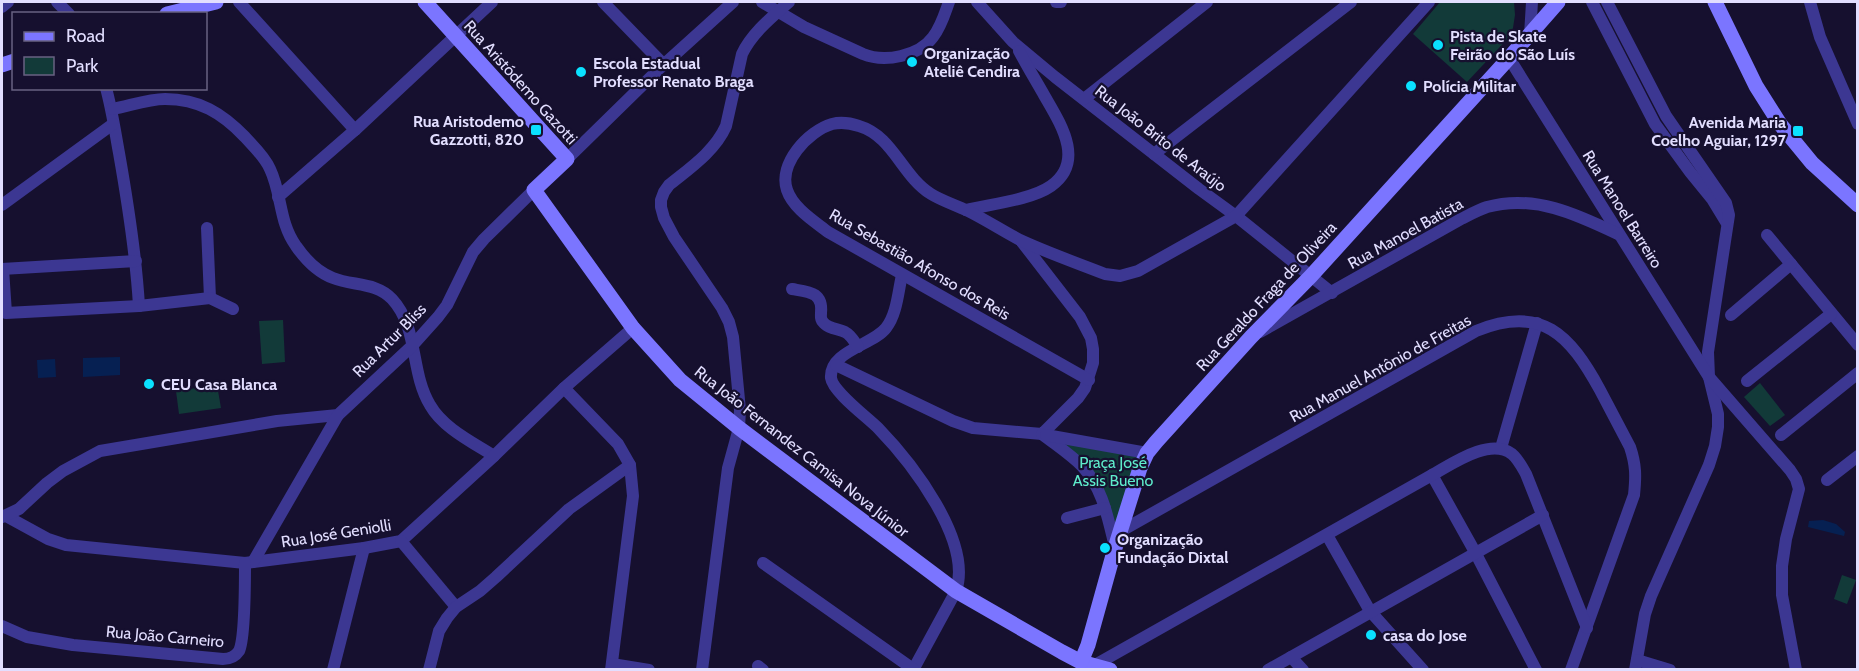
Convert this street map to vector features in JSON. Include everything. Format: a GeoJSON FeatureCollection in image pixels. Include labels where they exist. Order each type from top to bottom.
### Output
{"type":"FeatureCollection","features":[{"type":"Feature","properties":{"kind":"main road"},"geometry":{"type":"LineString","coordinates":[[175,12],[216,2]]}},
{"type":"Feature","properties":{"kind":"main road","name":"Rua Aristódemo Gazotti"},"geometry":{"type":"LineString","coordinates":[[425,2],[567,159]]}},
{"type":"Feature","properties":{"kind":"main road","name":"Rua Geraldo Fraga de Oliveira"},"geometry":{"type":"LineString","coordinates":[[1083,665],[1115,548],[1140,468],[1147,453],[1251,337],[1311,276],[1558,2]]}},
{"type":"Feature","properties":{"kind":"main road"},"geometry":{"type":"LineString","coordinates":[[1714,2],[1756,86],[1780,124],[1812,163],[1857,205]]}},
{"type":"Feature","properties":{"kind":"main road","name":"Rua Artur Bliss"},"geometry":{"type":"LineString","coordinates":[[534,190],[567,159]]}},
{"type":"Feature","properties":{"kind":"main road","name":"Rua João Fernandez Camisa Nova Júnior"},"geometry":{"type":"LineString","coordinates":[[534,190],[633,328],[680,380],[739,428],[956,591],[1083,665],[1110,669]]}},
{"type":"Feature","properties":{"kind":"street"},"geometry":{"type":"LineString","coordinates":[[2,7],[8,2]]}},
{"type":"Feature","properties":{"kind":"street"},"geometry":{"type":"LineString","coordinates":[[239,2],[355,130]]}},
{"type":"Feature","properties":{"kind":"street"},"geometry":{"type":"LineString","coordinates":[[278,197],[355,130],[492,2]]}},
{"type":"Feature","properties":{"kind":"street"},"geometry":{"type":"LineString","coordinates":[[603,2],[664,65]]}},
{"type":"Feature","properties":{"kind":"street","name":"Rua Artur Bliss"},"geometry":{"type":"LineString","coordinates":[[567,159],[733,2]]}},
{"type":"Feature","properties":{"kind":"street"},"geometry":{"type":"LineString","coordinates":[[762,2],[804,27],[863,54],[886,58],[902,56],[926,45],[934,36],[949,2]]}},
{"type":"Feature","properties":{"kind":"street"},"geometry":{"type":"LineString","coordinates":[[702,669],[728,468],[739,428],[740,410],[733,338],[729,322],[674,237],[664,218],[661,200],[669,185],[712,148],[721,137],[728,117],[742,54],[756,34],[789,2]]}},
{"type":"Feature","properties":{"kind":"street","name":"Rua João Brito de Araújo"},"geometry":{"type":"LineString","coordinates":[[977,2],[1013,42],[1055,77],[1332,293]]}},
{"type":"Feature","properties":{"kind":"street"},"geometry":{"type":"LineString","coordinates":[[1056,2],[1061,2]]}},
{"type":"Feature","properties":{"kind":"street"},"geometry":{"type":"LineString","coordinates":[[1084,99],[1207,2]]}},
{"type":"Feature","properties":{"kind":"street"},"geometry":{"type":"LineString","coordinates":[[1154,154],[1351,2]]}},
{"type":"Feature","properties":{"kind":"street","name":"Rua Sebastião Afonso dos Reis"},"geometry":{"type":"LineString","coordinates":[[1089,380],[828,232],[801,210],[787,192],[785,183],[789,164],[807,138],[817,130],[840,123],[869,130],[890,148],[917,184],[933,196],[966,210],[1021,240],[1105,274],[1120,276],[1138,271],[1236,216],[1429,2]]}},
{"type":"Feature","properties":{"kind":"street"},"geometry":{"type":"LineString","coordinates":[[1533,2],[1544,19]]}},
{"type":"Feature","properties":{"kind":"street"},"geometry":{"type":"LineString","coordinates":[[1530,34],[1533,2]]}},
{"type":"Feature","properties":{"kind":"street"},"geometry":{"type":"LineString","coordinates":[[1592,2],[1655,124],[1712,199],[1728,226]]}},
{"type":"Feature","properties":{"kind":"street"},"geometry":{"type":"LineString","coordinates":[[1607,2],[1665,116],[1726,203],[1730,214],[1710,337],[1709,377],[1718,414],[1715,446],[1709,465],[1651,596],[1645,615],[1636,665],[1670,669]]}},
{"type":"Feature","properties":{"kind":"street"},"geometry":{"type":"LineString","coordinates":[[1810,2],[1820,37],[1857,124]]}},
{"type":"Feature","properties":{"kind":"street"},"geometry":{"type":"LineString","coordinates":[[966,210],[1022,198],[1041,191],[1050,187],[1066,168],[1069,147],[1064,131],[1013,42]]}},
{"type":"Feature","properties":{"kind":"street","name":"Rua Manoel Barreiro"},"geometry":{"type":"LineString","coordinates":[[1509,58],[1709,377]]}},
{"type":"Feature","properties":{"kind":"street"},"geometry":{"type":"LineString","coordinates":[[106,90],[130,216],[139,306]]}},
{"type":"Feature","properties":{"kind":"street"},"geometry":{"type":"LineString","coordinates":[[111,110],[164,99],[179,100],[212,109],[240,132],[271,169],[287,234],[305,259],[322,273],[335,279],[383,291],[394,301],[408,322],[423,390],[430,405],[436,414],[460,434],[494,456]]}},
{"type":"Feature","properties":{"kind":"street"},"geometry":{"type":"LineString","coordinates":[[2,205],[113,124]]}},
{"type":"Feature","properties":{"kind":"street","name":"Rua Artur Bliss"},"geometry":{"type":"LineString","coordinates":[[249,563],[338,416],[412,346],[447,305],[473,252],[483,239],[534,190]]}},
{"type":"Feature","properties":{"kind":"street","name":"Rua Manoel Batista"},"geometry":{"type":"LineString","coordinates":[[1251,337],[1461,219],[1486,208],[1509,202],[1534,203],[1557,208],[1618,234]]}},
{"type":"Feature","properties":{"kind":"street"},"geometry":{"type":"LineString","coordinates":[[207,228],[210,298]]}},
{"type":"Feature","properties":{"kind":"street"},"geometry":{"type":"LineString","coordinates":[[1767,235],[1857,342]]}},
{"type":"Feature","properties":{"kind":"street"},"geometry":{"type":"LineString","coordinates":[[1021,240],[1080,317],[1088,330],[1093,349],[1089,380],[1078,398],[1042,434]]}},
{"type":"Feature","properties":{"kind":"street"},"geometry":{"type":"LineString","coordinates":[[136,261],[2,269],[6,313],[139,306],[210,298],[233,309]]}},
{"type":"Feature","properties":{"kind":"street"},"geometry":{"type":"LineString","coordinates":[[1731,315],[1791,264]]}},
{"type":"Feature","properties":{"kind":"street"},"geometry":{"type":"LineString","coordinates":[[763,563],[913,669],[956,591],[959,568],[945,520],[930,494],[891,442],[833,384],[831,373],[842,356],[876,338],[890,323],[902,275]]}},
{"type":"Feature","properties":{"kind":"street"},"geometry":{"type":"LineString","coordinates":[[792,289],[808,292],[819,298],[822,304],[822,322],[846,333],[858,346]]}},
{"type":"Feature","properties":{"kind":"street"},"geometry":{"type":"LineString","coordinates":[[1747,381],[1832,314]]}},
{"type":"Feature","properties":{"kind":"street"},"geometry":{"type":"LineString","coordinates":[[1501,448],[1537,323]]}},
{"type":"Feature","properties":{"kind":"street","name":"Rua Manuel Antônio de Freitas"},"geometry":{"type":"LineString","coordinates":[[1121,531],[1476,331],[1494,324],[1537,323],[1551,329],[1566,340],[1583,360],[1626,438],[1635,462],[1634,495],[1571,669]]}},
{"type":"Feature","properties":{"kind":"street","name":"Rua José Geniolli"},"geometry":{"type":"LineString","coordinates":[[4,516],[48,539],[66,545],[249,563],[363,548],[401,540],[494,456],[564,388],[633,328]]}},
{"type":"Feature","properties":{"kind":"street"},"geometry":{"type":"LineString","coordinates":[[836,365],[953,421],[973,428],[1042,434],[1147,453]]}},
{"type":"Feature","properties":{"kind":"street"},"geometry":{"type":"LineString","coordinates":[[1781,435],[1857,373]]}},
{"type":"Feature","properties":{"kind":"street"},"geometry":{"type":"LineString","coordinates":[[1709,377],[1790,470],[1799,485],[1782,566],[1782,596],[1796,669]]}},
{"type":"Feature","properties":{"kind":"street"},"geometry":{"type":"LineString","coordinates":[[564,388],[618,444],[630,465],[633,496],[611,667],[649,669]]}},
{"type":"Feature","properties":{"kind":"street"},"geometry":{"type":"LineString","coordinates":[[4,516],[19,509],[63,471],[100,451],[277,421],[338,416]]}},
{"type":"Feature","properties":{"kind":"street"},"geometry":{"type":"LineString","coordinates":[[1042,434],[1083,467],[1099,490],[1115,548]]}},
{"type":"Feature","properties":{"kind":"street"},"geometry":{"type":"LineString","coordinates":[[1083,665],[1327,535],[1471,454],[1501,448],[1512,454],[1526,474],[1587,628]]}},
{"type":"Feature","properties":{"kind":"street"},"geometry":{"type":"LineString","coordinates":[[1827,480],[1857,456]]}},
{"type":"Feature","properties":{"kind":"street"},"geometry":{"type":"LineString","coordinates":[[429,669],[439,631],[456,607],[480,591],[569,509],[630,465]]}},
{"type":"Feature","properties":{"kind":"street"},"geometry":{"type":"LineString","coordinates":[[1432,475],[1536,669]]}},
{"type":"Feature","properties":{"kind":"street"},"geometry":{"type":"LineString","coordinates":[[1067,518],[1105,508]]}},
{"type":"Feature","properties":{"kind":"street"},"geometry":{"type":"LineString","coordinates":[[1268,669],[1543,515]]}},
{"type":"Feature","properties":{"kind":"street"},"geometry":{"type":"LineString","coordinates":[[1327,535],[1370,611],[1423,669]]}},
{"type":"Feature","properties":{"kind":"street"},"geometry":{"type":"LineString","coordinates":[[401,540],[456,607]]}},
{"type":"Feature","properties":{"kind":"street"},"geometry":{"type":"LineString","coordinates":[[333,669],[363,548]]}},
{"type":"Feature","properties":{"kind":"street","name":"Rua João Carneiro"},"geometry":{"type":"LineString","coordinates":[[2,626],[27,637],[73,645],[222,660],[230,658],[239,651],[242,637],[249,563]]}},
{"type":"Feature","properties":{"kind":"street"},"geometry":{"type":"LineString","coordinates":[[1291,657],[1304,669]]}},
{"type":"Feature","properties":{"kind":"green space"},"geometry":{"type":"Polygon","coordinates":[[[1440,2],[1514,2],[1515,15],[1512,34],[1467,82],[1413,34],[1440,2]]]}},
{"type":"Feature","properties":{"kind":"green space"},"geometry":{"type":"Polygon","coordinates":[[[283,320],[285,362],[262,364],[259,321],[283,320]]]}},
{"type":"Feature","properties":{"kind":"green space"},"geometry":{"type":"Polygon","coordinates":[[[1760,383],[1785,415],[1770,426],[1744,397],[1760,383]]]}},
{"type":"Feature","properties":{"kind":"green space"},"geometry":{"type":"Polygon","coordinates":[[[217,385],[221,408],[179,414],[176,391],[217,385]]]}},
{"type":"Feature","properties":{"kind":"green space","name":"Praça José Assis Bueno"},"geometry":{"type":"Polygon","coordinates":[[[1057,440],[1139,457],[1116,525],[1102,490],[1057,440]]]}},
{"type":"Feature","properties":{"kind":"green space"},"geometry":{"type":"Polygon","coordinates":[[[1842,575],[1856,580],[1847,604],[1834,599],[1842,575]]]}},
{"type":"Feature","properties":{"kind":"water"},"geometry":{"type":"Polygon","coordinates":[[[120,357],[120,375],[83,377],[83,358],[120,357]]]}},
{"type":"Feature","properties":{"kind":"water"},"geometry":{"type":"Polygon","coordinates":[[[55,359],[56,377],[38,378],[37,360],[55,359]]]}},
{"type":"Feature","properties":{"kind":"water"},"geometry":{"type":"Polygon","coordinates":[[[1823,520],[1836,524],[1845,532],[1844,536],[1808,527],[1809,521],[1823,520]]]}},
{"type":"Feature","properties":{"kind":"place","name":"Pista de Skate Feirão do São Luís"},"geometry":{"type":"Point","coordinates":[1438,45]}},
{"type":"Feature","properties":{"kind":"place","name":"Organização Ateliê Cendira"},"geometry":{"type":"Point","coordinates":[912,62]}},
{"type":"Feature","properties":{"kind":"place","name":"Escola Estadual Professor Renato Braga"},"geometry":{"type":"Point","coordinates":[581,72]}},
{"type":"Feature","properties":{"kind":"place","name":"Polícia Militar"},"geometry":{"type":"Point","coordinates":[1411,86]}},
{"type":"Feature","properties":{"kind":"place","name":"Rua Aristodemo Gazzotti, 820"},"geometry":{"type":"Point","coordinates":[536,130]}},
{"type":"Feature","properties":{"kind":"place","name":"Avenida Maria Coelho Aguiar, 1297"},"geometry":{"type":"Point","coordinates":[1798,131]}},
{"type":"Feature","properties":{"kind":"place","name":"CEU Casa Blanca"},"geometry":{"type":"Point","coordinates":[149,384]}},
{"type":"Feature","properties":{"kind":"place","name":"Organização Fundação Dixtal"},"geometry":{"type":"Point","coordinates":[1105,548]}},
{"type":"Feature","properties":{"kind":"place","name":"casa do Jose"},"geometry":{"type":"Point","coordinates":[1371,635]}}]}
